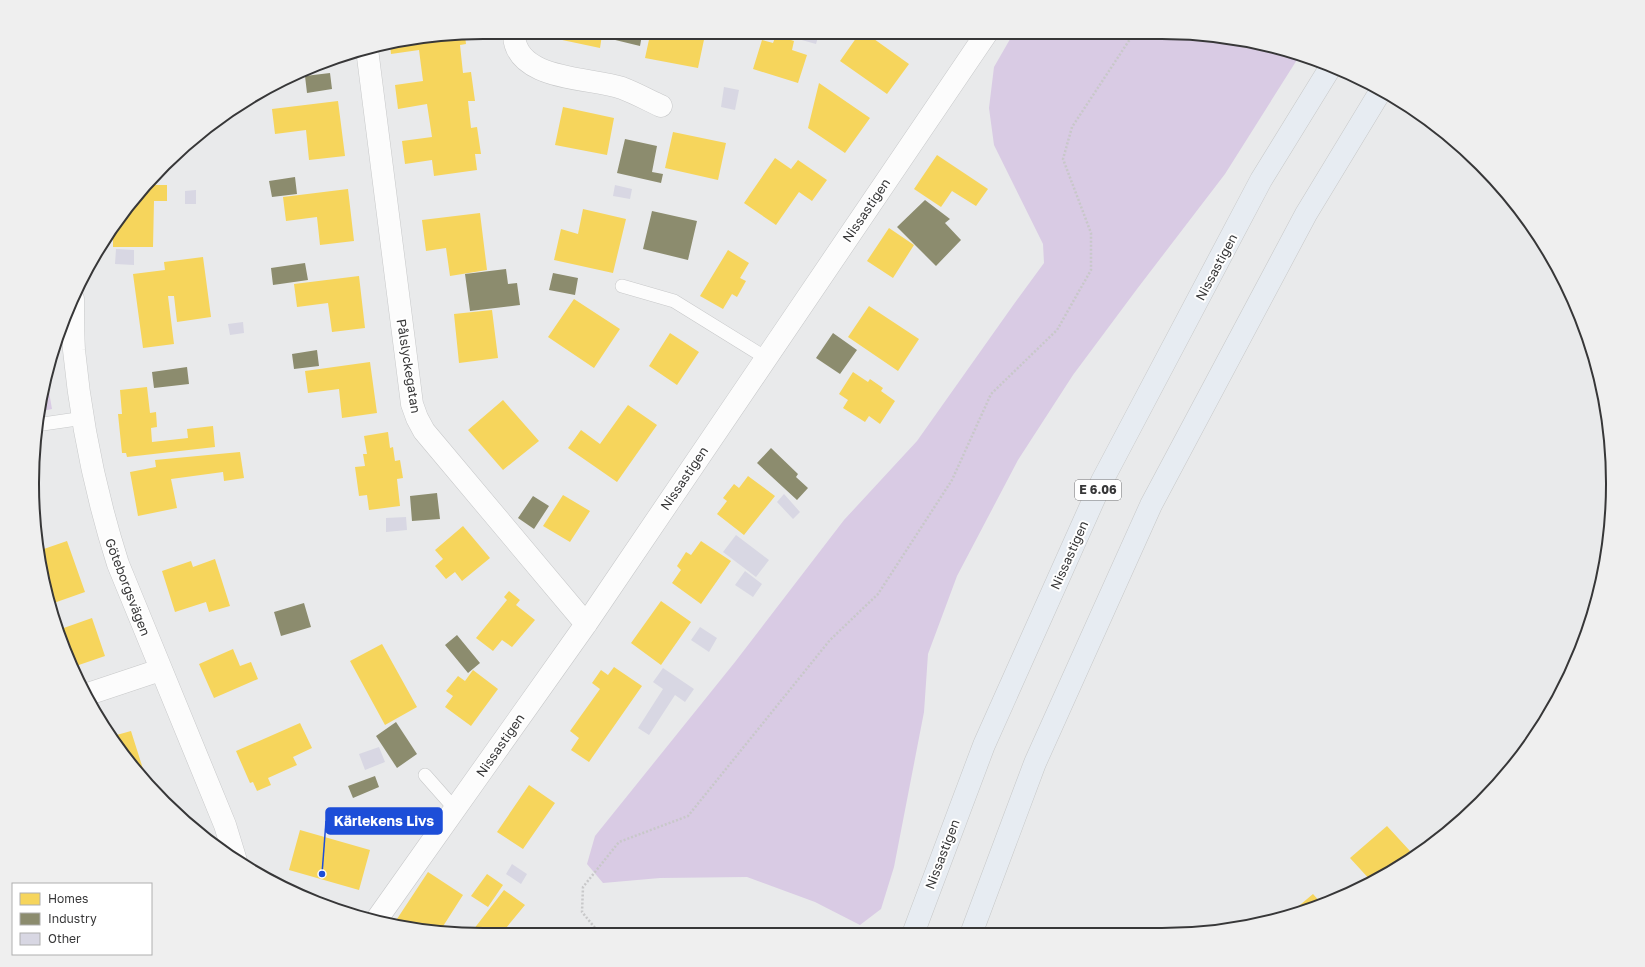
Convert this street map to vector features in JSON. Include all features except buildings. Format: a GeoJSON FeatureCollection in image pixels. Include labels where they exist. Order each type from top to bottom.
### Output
{"type":"FeatureCollection","features":[{"type":"Feature","properties":{"kind":"highway","name":"Nissastigen"},"geometry":{"type":"LineString","coordinates":[[914,928],[984,745],[1102,481],[1261,180],[1328,72]]}},
{"type":"Feature","properties":{"kind":"highway"},"geometry":{"type":"LineString","coordinates":[[973,928],[1035,763],[1151,505],[1306,214],[1378,96]]}},
{"type":"Feature","properties":{"kind":"street"},"geometry":{"type":"LineString","coordinates":[[515,39],[519,52],[527,62],[542,71],[621,88],[662,106]]}},
{"type":"Feature","properties":{"kind":"street","name":"Nissastigen"},"geometry":{"type":"LineString","coordinates":[[380,915],[586,624],[983,39]]}},
{"type":"Feature","properties":{"kind":"street","name":"Pålslyckegatan"},"geometry":{"type":"LineString","coordinates":[[368,54],[412,404],[416,418],[424,431],[586,624]]}},
{"type":"Feature","properties":{"kind":"street","name":"Göteborgsvägen"},"geometry":{"type":"LineString","coordinates":[[73,312],[74,351],[87,445],[104,521],[118,564],[160,670],[225,825],[233,850]]}},
{"type":"Feature","properties":{"kind":"street"},"geometry":{"type":"LineString","coordinates":[[92,693],[160,670]]}},
{"type":"Feature","properties":{"kind":"lane"},"geometry":{"type":"LineString","coordinates":[[622,286],[674,301],[766,358]]}},
{"type":"Feature","properties":{"kind":"lane"},"geometry":{"type":"LineString","coordinates":[[43,424],[84,418]]}},
{"type":"Feature","properties":{"kind":"lane"},"geometry":{"type":"LineString","coordinates":[[425,775],[454,809]]}},
{"type":"Feature","properties":{"kind":"path"},"geometry":{"type":"LineString","coordinates":[[595,928],[582,912],[583,887],[619,842],[688,816],[830,640],[878,594],[952,480],[990,394],[1057,330],[1091,270],[1091,233],[1063,159],[1072,127],[1130,39]]}},
{"type":"Feature","properties":{"kind":"shaded area"},"geometry":{"type":"Polygon","coordinates":[[[1010,39],[1191,40],[1248,48],[1277,54],[1297,61],[1225,174],[1073,375],[1018,460],[957,576],[928,654],[924,712],[894,867],[881,909],[860,925],[815,902],[747,877],[660,878],[603,883],[587,864],[595,836],[735,662],[844,520],[917,441],[1044,263],[1043,244],[994,145],[989,108],[994,67],[1010,39]]]}},
{"type":"Feature","properties":{"kind":"shaded area"},"geometry":{"type":"Polygon","coordinates":[[[49,392],[52,409],[46,410],[49,392]]]}},
{"type":"Feature","properties":{"kind":"place","name":"Kärlekens Livs"},"geometry":{"type":"Point","coordinates":[322,874]}}]}
